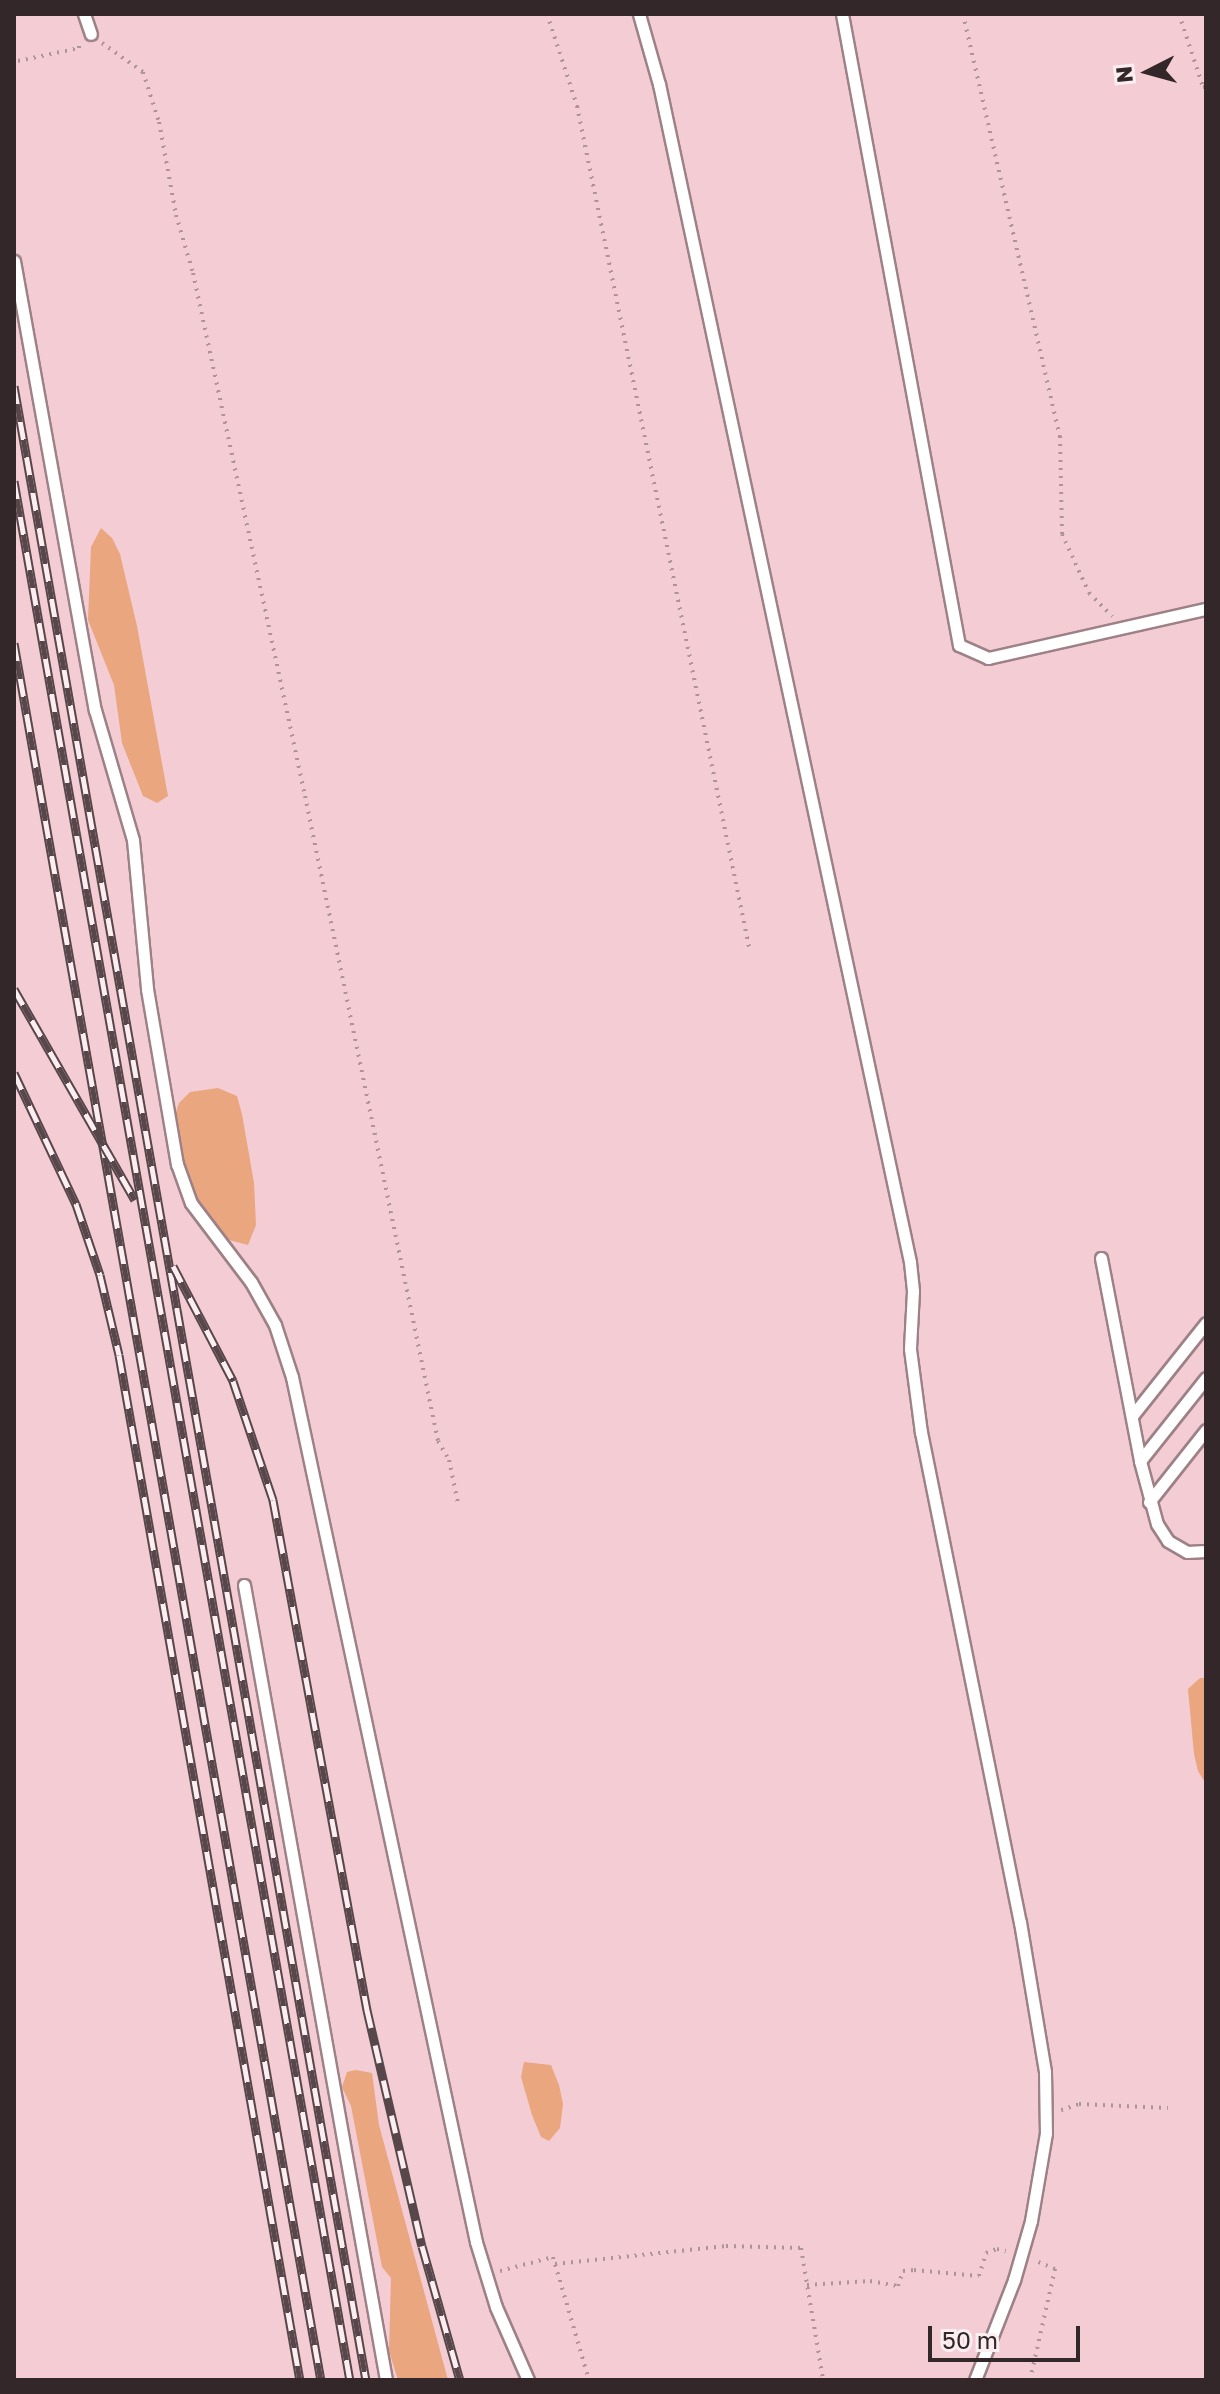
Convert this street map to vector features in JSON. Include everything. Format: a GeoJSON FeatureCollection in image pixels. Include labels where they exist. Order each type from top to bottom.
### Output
{"type":"FeatureCollection","features":[{"type":"Feature","properties":{"kind":"lane"},"geometry":{"type":"LineString","coordinates":[[84,14],[91,34]]}},
{"type":"Feature","properties":{"kind":"lane"},"geometry":{"type":"LineString","coordinates":[[639,14],[659,84],[910,1262],[913,1291],[910,1349],[921,1432],[1020,1922],[1045,2072],[1047,2113],[1039,2179],[1022,2255],[975,2380]]}},
{"type":"Feature","properties":{"kind":"lane"},"geometry":{"type":"LineString","coordinates":[[842,14],[959,645],[988,658],[1206,609]]}},
{"type":"Feature","properties":{"kind":"lane"},"geometry":{"type":"LineString","coordinates":[[14,261],[95,710],[133,840],[145,975],[177,1164],[191,1203],[251,1282],[275,1325],[292,1377],[473,2227],[487,2275],[528,2380]]}},
{"type":"Feature","properties":{"kind":"lane"},"geometry":{"type":"LineString","coordinates":[[1101,1258],[1149,1502],[1168,1541],[1187,1552],[1206,1551]]}},
{"type":"Feature","properties":{"kind":"lane"},"geometry":{"type":"LineString","coordinates":[[1132,1416],[1206,1323]]}},
{"type":"Feature","properties":{"kind":"lane"},"geometry":{"type":"LineString","coordinates":[[1140,1461],[1206,1378]]}},
{"type":"Feature","properties":{"kind":"lane"},"geometry":{"type":"LineString","coordinates":[[1149,1502],[1206,1430]]}},
{"type":"Feature","properties":{"kind":"lane"},"geometry":{"type":"LineString","coordinates":[[244,1585],[386,2380]]}},
{"type":"Feature","properties":{"kind":"path"},"geometry":{"type":"LineString","coordinates":[[547,14],[577,106],[749,947]]}},
{"type":"Feature","properties":{"kind":"path"},"geometry":{"type":"LineString","coordinates":[[963,14],[1060,436],[1062,534],[1089,593],[1108,613],[1131,627]]}},
{"type":"Feature","properties":{"kind":"path"},"geometry":{"type":"LineString","coordinates":[[1179,14],[1203,87],[1206,87]]}},
{"type":"Feature","properties":{"kind":"path"},"geometry":{"type":"LineString","coordinates":[[18,61],[79,48],[79,40],[91,34],[143,72],[153,97],[305,796],[438,1441],[449,1460],[458,1503]]}},
{"type":"Feature","properties":{"kind":"path"},"geometry":{"type":"LineString","coordinates":[[1047,2113],[1079,2104],[1168,2108]]}},
{"type":"Feature","properties":{"kind":"path"},"geometry":{"type":"LineString","coordinates":[[555,2264],[726,2246],[801,2248],[823,2380]]}},
{"type":"Feature","properties":{"kind":"path"},"geometry":{"type":"LineString","coordinates":[[807,2285],[870,2281],[898,2286],[903,2271],[914,2270],[979,2276],[990,2250],[1022,2255],[1055,2269],[1030,2380]]}},
{"type":"Feature","properties":{"kind":"path"},"geometry":{"type":"LineString","coordinates":[[487,2275],[553,2257],[589,2380]]}},
{"type":"Feature","properties":{"kind":"shaded area"},"geometry":{"type":"Polygon","coordinates":[[[14,14],[1206,14],[1206,2380],[14,2380],[14,14]]]}},
{"type":"Feature","properties":{"kind":"shaded area"},"geometry":{"type":"Polygon","coordinates":[[[101,528],[112,538],[120,554],[137,626],[168,796],[157,803],[143,796],[122,743],[114,685],[88,620],[91,547],[101,528]]]}},
{"type":"Feature","properties":{"kind":"shaded area"},"geometry":{"type":"Polygon","coordinates":[[[218,1088],[237,1096],[242,1114],[254,1183],[256,1225],[248,1245],[229,1240],[194,1206],[171,1127],[179,1103],[190,1092],[218,1088]]]}},
{"type":"Feature","properties":{"kind":"shaded area"},"geometry":{"type":"Polygon","coordinates":[[[1200,1678],[1206,1678],[1206,1784],[1198,1771],[1194,1754],[1188,1689],[1200,1678]]]}},
{"type":"Feature","properties":{"kind":"shaded area"},"geometry":{"type":"Polygon","coordinates":[[[524,2062],[551,2065],[559,2085],[563,2104],[560,2128],[549,2141],[541,2137],[532,2115],[521,2077],[524,2062]]]}},
{"type":"Feature","properties":{"kind":"shaded area"},"geometry":{"type":"Polygon","coordinates":[[[347,2072],[372,2073],[379,2125],[448,2380],[398,2380],[389,2351],[391,2278],[382,2267],[351,2106],[342,2087],[347,2072]]]}},
{"type":"Feature","properties":{"kind":"railway"},"geometry":{"type":"LineString","coordinates":[[14,386],[366,2380]]}},
{"type":"Feature","properties":{"kind":"railway"},"geometry":{"type":"LineString","coordinates":[[14,481],[350,2380]]}},
{"type":"Feature","properties":{"kind":"railway"},"geometry":{"type":"LineString","coordinates":[[14,643],[321,2380]]}},
{"type":"Feature","properties":{"kind":"railway"},"geometry":{"type":"LineString","coordinates":[[14,989],[135,1200]]}},
{"type":"Feature","properties":{"kind":"railway"},"geometry":{"type":"LineString","coordinates":[[14,1073],[76,1204],[100,1275],[119,1355],[300,2380]]}},
{"type":"Feature","properties":{"kind":"railway"},"geometry":{"type":"LineString","coordinates":[[173,1266],[233,1381],[273,1500],[367,2010],[422,2246],[460,2380]]}}]}
